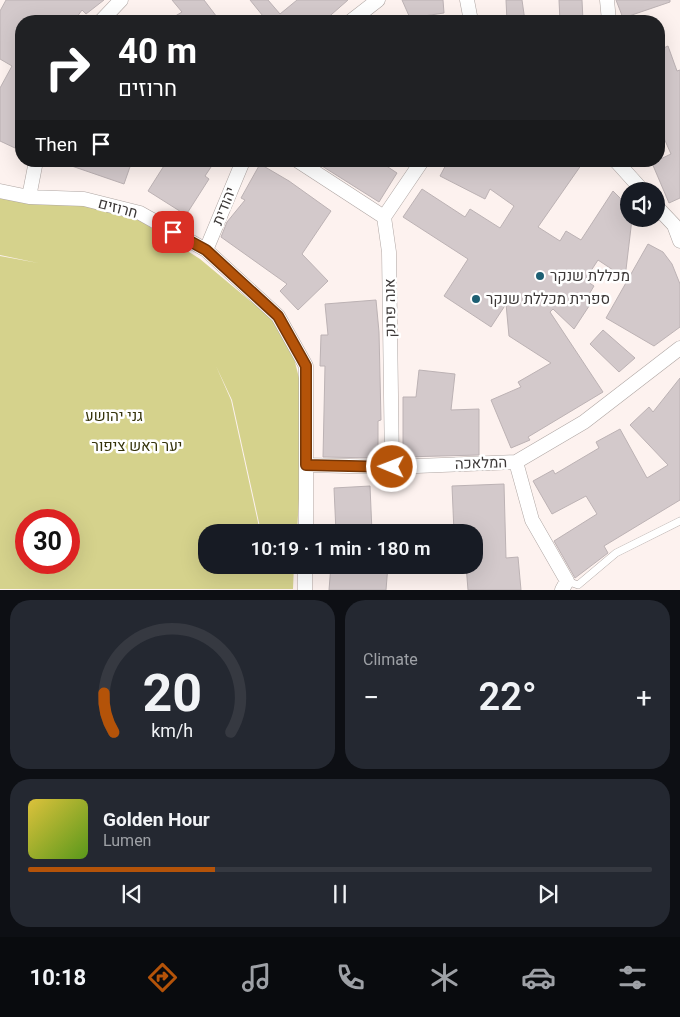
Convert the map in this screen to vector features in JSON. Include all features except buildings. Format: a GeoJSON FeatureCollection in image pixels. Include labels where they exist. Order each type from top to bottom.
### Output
{"type":"FeatureCollection","features":[{"type":"Feature","properties":{"kind":"street"},"geometry":{"type":"LineString","coordinates":[[107,15],[121,0]]}},
{"type":"Feature","properties":{"kind":"street"},"geometry":{"type":"LineString","coordinates":[[359,15],[378,0]]}},
{"type":"Feature","properties":{"kind":"street"},"geometry":{"type":"LineString","coordinates":[[467,0],[470,15]]}},
{"type":"Feature","properties":{"kind":"street"},"geometry":{"type":"LineString","coordinates":[[607,0],[608,15]]}},
{"type":"Feature","properties":{"kind":"street"},"geometry":{"type":"LineString","coordinates":[[29,197],[35,167]]}},
{"type":"Feature","properties":{"kind":"street","name":"יהודית"},"geometry":{"type":"LineString","coordinates":[[206,250],[240,167]]}},
{"type":"Feature","properties":{"kind":"street"},"geometry":{"type":"LineString","coordinates":[[307,167],[384,217],[418,167]]}},
{"type":"Feature","properties":{"kind":"street"},"geometry":{"type":"LineString","coordinates":[[621,167],[635,182]]}},
{"type":"Feature","properties":{"kind":"street","name":"חרוזים"},"geometry":{"type":"LineString","coordinates":[[0,191],[29,197],[84,199],[140,213],[206,250],[278,316],[306,366],[306,524]]}},
{"type":"Feature","properties":{"kind":"street"},"geometry":{"type":"LineString","coordinates":[[665,216],[674,225],[680,241]]}},
{"type":"Feature","properties":{"kind":"street","name":"אנה פרנק"},"geometry":{"type":"LineString","coordinates":[[384,217],[389,252],[392,467]]}},
{"type":"Feature","properties":{"kind":"street","name":"המלאכה"},"geometry":{"type":"LineString","coordinates":[[306,465],[392,467],[516,462],[584,422],[680,348]]}},
{"type":"Feature","properties":{"kind":"street"},"geometry":{"type":"LineString","coordinates":[[516,462],[532,520],[565,585]]}},
{"type":"Feature","properties":{"kind":"street"},"geometry":{"type":"LineString","coordinates":[[305,574],[305,590]]}},
{"type":"Feature","properties":{"kind":"lane"},"geometry":{"type":"LineString","coordinates":[[565,585],[578,585],[616,553],[680,521]]}},
{"type":"Feature","properties":{"kind":"green space","name":"גני יהושע"},"geometry":{"type":"Polygon","coordinates":[[[0,194],[85,204],[136,218],[200,259],[272,319],[281,330],[294,358],[300,382],[301,465],[297,524],[259,524],[232,400],[216,366],[231,400],[258,524],[198,524],[198,574],[294,574],[293,589],[0,589],[0,256],[38,263],[0,255],[0,194]]]}},
{"type":"Feature","properties":{"kind":"place","name":"מכללת שנקר"},"geometry":{"type":"Point","coordinates":[540,276]}},
{"type":"Feature","properties":{"kind":"place","name":"ספרית מכללת שנקר"},"geometry":{"type":"Point","coordinates":[476,299]}},
{"type":"Feature","properties":{"kind":"route"},"geometry":{"type":"LineString","coordinates":[[173,232],[206,250],[278,316],[306,366],[306,465],[392,467]]}},
{"type":"Feature","properties":{"kind":"park label","name":"יער ראש ציפור"},"geometry":{"type":"Point","coordinates":[137,446]}}]}
